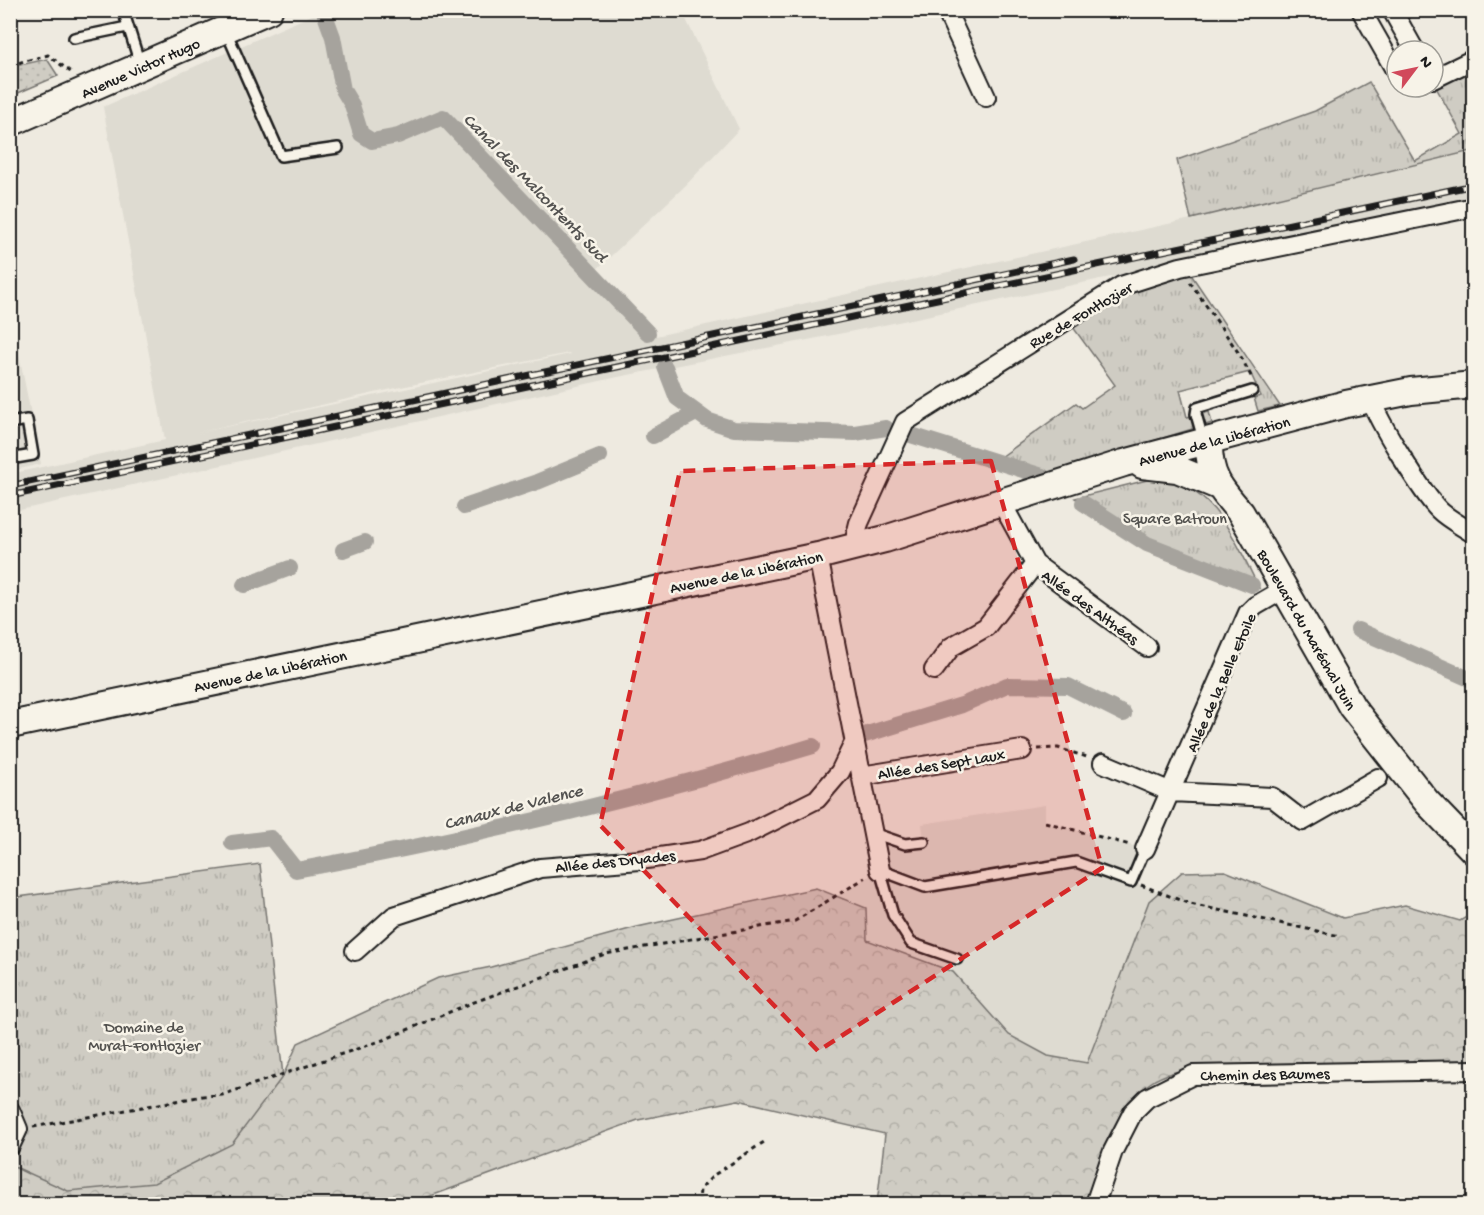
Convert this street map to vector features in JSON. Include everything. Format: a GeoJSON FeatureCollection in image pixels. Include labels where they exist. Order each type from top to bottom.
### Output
{"type":"FeatureCollection","features":[{"type":"Feature","properties":{"kind":"main road","name":"Avenue Victor Hugo"},"geometry":{"type":"LineString","coordinates":[[10,123],[269,10]]}},
{"type":"Feature","properties":{"kind":"main road","name":"Avenue de la Libération"},"geometry":{"type":"LineString","coordinates":[[10,725],[818,556],[1124,463],[1207,441],[1371,399],[1473,385]]}},
{"type":"Feature","properties":{"kind":"main road","name":"Boulevard du Maréchal Juin"},"geometry":{"type":"LineString","coordinates":[[1207,441],[1208,462],[1218,486],[1241,513],[1286,588],[1329,670],[1375,741],[1426,802],[1473,851]]}},
{"type":"Feature","properties":{"kind":"main road","name":"Boulevard du Maréchal Juin"},"geometry":{"type":"LineString","coordinates":[[1207,441],[1223,459],[1241,513]]}},
{"type":"Feature","properties":{"kind":"main road","name":"Boulevard du Maréchal Juin"},"geometry":{"type":"LineString","coordinates":[[1124,463],[1177,469],[1218,486]]}},
{"type":"Feature","properties":{"kind":"street"},"geometry":{"type":"LineString","coordinates":[[946,10],[986,97]]}},
{"type":"Feature","properties":{"kind":"street"},"geometry":{"type":"LineString","coordinates":[[1361,10],[1385,52]]}},
{"type":"Feature","properties":{"kind":"street"},"geometry":{"type":"LineString","coordinates":[[1392,10],[1408,39]]}},
{"type":"Feature","properties":{"kind":"street"},"geometry":{"type":"LineString","coordinates":[[1445,73],[1473,59]]}},
{"type":"Feature","properties":{"kind":"street","name":"Rue de Fontlozier"},"geometry":{"type":"LineString","coordinates":[[858,545],[856,535],[859,523],[905,422],[1121,286],[1180,267],[1473,207]]}},
{"type":"Feature","properties":{"kind":"street"},"geometry":{"type":"LineString","coordinates":[[1371,399],[1377,414],[1427,495],[1440,511],[1473,534]]}},
{"type":"Feature","properties":{"kind":"street","name":"Allée des Althéas"},"geometry":{"type":"LineString","coordinates":[[1001,502],[1035,564],[1147,647]]}},
{"type":"Feature","properties":{"kind":"street"},"geometry":{"type":"LineString","coordinates":[[818,556],[880,870]]}},
{"type":"Feature","properties":{"kind":"street","name":"Allée des Althéas"},"geometry":{"type":"LineString","coordinates":[[934,670],[951,647],[986,627],[1035,564]]}},
{"type":"Feature","properties":{"kind":"street","name":"Allée de la Belle Etoile"},"geometry":{"type":"LineString","coordinates":[[1145,849],[1248,613],[1255,606],[1286,588]]}},
{"type":"Feature","properties":{"kind":"street","name":"Allée des Dryades"},"geometry":{"type":"LineString","coordinates":[[355,951],[394,916],[540,868],[640,860],[700,850],[749,833],[817,799],[840,772],[854,743]]}},
{"type":"Feature","properties":{"kind":"street","name":"Allée des Sept Laux"},"geometry":{"type":"LineString","coordinates":[[861,776],[1022,750]]}},
{"type":"Feature","properties":{"kind":"street"},"geometry":{"type":"LineString","coordinates":[[1103,763],[1171,792],[1272,797],[1303,821],[1378,778]]}},
{"type":"Feature","properties":{"kind":"street","name":"Chemin des Baumes"},"geometry":{"type":"LineString","coordinates":[[1095,1204],[1113,1151],[1132,1112],[1147,1098],[1193,1075],[1473,1070]]}},
{"type":"Feature","properties":{"kind":"street"},"geometry":{"type":"LineString","coordinates":[[10,1110],[14,1138]]}},
{"type":"Feature","properties":{"kind":"lane"},"geometry":{"type":"LineString","coordinates":[[123,10],[141,66]]}},
{"type":"Feature","properties":{"kind":"lane"},"geometry":{"type":"LineString","coordinates":[[74,38],[127,27]]}},
{"type":"Feature","properties":{"kind":"lane"},"geometry":{"type":"LineString","coordinates":[[225,29],[281,156],[338,148]]}},
{"type":"Feature","properties":{"kind":"lane"},"geometry":{"type":"LineString","coordinates":[[1207,441],[1196,414],[1197,408],[1252,391]]}},
{"type":"Feature","properties":{"kind":"lane"},"geometry":{"type":"LineString","coordinates":[[10,423],[27,420],[33,455],[10,459]]}},
{"type":"Feature","properties":{"kind":"lane"},"geometry":{"type":"LineString","coordinates":[[873,833],[905,844],[924,842]]}},
{"type":"Feature","properties":{"kind":"lane"},"geometry":{"type":"LineString","coordinates":[[880,870],[925,888],[1076,862],[1131,882],[1145,849]]}},
{"type":"Feature","properties":{"kind":"lane"},"geometry":{"type":"LineString","coordinates":[[880,870],[893,915],[911,943],[957,959]]}},
{"type":"Feature","properties":{"kind":"path"},"geometry":{"type":"LineString","coordinates":[[10,64],[48,55],[76,76]]}},
{"type":"Feature","properties":{"kind":"path"},"geometry":{"type":"LineString","coordinates":[[1180,267],[1250,372],[1252,391]]}},
{"type":"Feature","properties":{"kind":"path"},"geometry":{"type":"LineString","coordinates":[[1022,750],[1058,748],[1103,763]]}},
{"type":"Feature","properties":{"kind":"path"},"geometry":{"type":"LineString","coordinates":[[1045,822],[1145,849]]}},
{"type":"Feature","properties":{"kind":"path"},"geometry":{"type":"LineString","coordinates":[[14,1138],[203,1096],[222,1095],[383,1040],[469,1004],[605,954],[795,921],[880,870]]}},
{"type":"Feature","properties":{"kind":"path"},"geometry":{"type":"LineString","coordinates":[[1131,882],[1190,904],[1340,936]]}},
{"type":"Feature","properties":{"kind":"path"},"geometry":{"type":"LineString","coordinates":[[699,1204],[700,1189],[714,1175],[764,1142]]}},
{"type":"Feature","properties":{"kind":"highlighted area"},"geometry":{"type":"Polygon","coordinates":[[[991,461],[1102,868],[818,1051],[600,825],[680,471],[991,461]]]}},
{"type":"Feature","properties":{"kind":"shaded area"},"geometry":{"type":"Polygon","coordinates":[[[321,11],[682,11],[739,129],[686,185],[594,272],[605,286],[645,318],[656,336],[1191,219],[1472,151],[1473,200],[879,326],[618,377],[11,512],[10,474],[165,440],[103,107],[321,11]],[[570,354],[401,387],[197,433],[570,354]]]}},
{"type":"Feature","properties":{"kind":"shaded area"},"geometry":{"type":"Polygon","coordinates":[[[10,309],[41,464],[11,471],[10,471],[10,309]]]}},
{"type":"Feature","properties":{"kind":"shaded area"},"geometry":{"type":"Polygon","coordinates":[[[1045,805],[1045,822],[1145,849],[1131,881],[1159,892],[1149,901],[1087,1063],[1048,1056],[1009,1035],[953,972],[866,940],[836,896],[880,870],[873,833],[905,844],[924,841],[922,824],[1045,805]]]}},
{"type":"Feature","properties":{"kind":"green space"},"geometry":{"type":"Polygon","coordinates":[[[47,59],[58,76],[11,96],[11,67],[47,59]]]}},
{"type":"Feature","properties":{"kind":"green space"},"geometry":{"type":"Polygon","coordinates":[[[1473,59],[1473,153],[1471,151],[1191,219],[1177,160],[1315,111],[1369,82],[1415,161],[1462,134],[1442,99],[1445,99],[1445,75],[1473,59]]]}},
{"type":"Feature","properties":{"kind":"green space"},"geometry":{"type":"Polygon","coordinates":[[[1190,273],[1280,406],[1258,411],[1254,398],[1261,396],[1250,372],[1180,390],[1187,417],[1209,412],[1212,423],[1045,474],[1001,457],[1076,403],[1082,408],[1115,385],[1070,323],[1110,298],[1190,273]]]}},
{"type":"Feature","properties":{"kind":"green space","name":"Square Batroun"},"geometry":{"type":"Polygon","coordinates":[[[1151,479],[1172,482],[1190,489],[1206,501],[1231,533],[1259,588],[1147,544],[1075,498],[1151,479]]]}},
{"type":"Feature","properties":{"kind":"green space","name":"Domaine de Murat-Fontlozier"},"geometry":{"type":"Polygon","coordinates":[[[260,864],[283,1076],[232,1144],[154,1183],[68,1191],[11,1165],[11,898],[260,864]]]}},
{"type":"Feature","properties":{"kind":"green space"},"geometry":{"type":"Polygon","coordinates":[[[1225,871],[1343,918],[1405,905],[1460,921],[1473,913],[1473,1064],[1202,1066],[1168,1074],[1150,1083],[1128,1107],[1111,1139],[1086,1204],[877,1204],[885,1134],[738,1100],[638,1120],[409,1204],[11,1204],[10,1165],[28,1174],[283,1076],[298,1043],[438,978],[491,967],[637,927],[816,888],[866,908],[867,940],[953,972],[1009,1035],[1048,1056],[1087,1063],[1149,901],[1182,872],[1225,871]]]}},
{"type":"Feature","properties":{"kind":"waterway","name":"Canal des Malcontents Sud"},"geometry":{"type":"LineString","coordinates":[[325,15],[333,37],[343,90],[352,105],[361,134],[372,141],[398,136],[443,117],[648,333]]}},
{"type":"Feature","properties":{"kind":"waterway","name":"Canal des Malcontents Sud"},"geometry":{"type":"LineString","coordinates":[[665,367],[677,398],[707,420],[734,429],[855,433],[886,428]]}},
{"type":"Feature","properties":{"kind":"waterway","name":"Canal des Malcontents Sud"},"geometry":{"type":"LineString","coordinates":[[653,436],[696,413]]}},
{"type":"Feature","properties":{"kind":"waterway","name":"Canal des Malcontents Sud"},"geometry":{"type":"LineString","coordinates":[[911,435],[1042,476]]}},
{"type":"Feature","properties":{"kind":"waterway","name":"Canal des Malcontents Sud"},"geometry":{"type":"LineString","coordinates":[[464,507],[537,482],[600,456]]}},
{"type":"Feature","properties":{"kind":"waterway","name":"Canal des Malcontents Sud"},"geometry":{"type":"LineString","coordinates":[[1083,503],[1147,544],[1252,585]]}},
{"type":"Feature","properties":{"kind":"waterway","name":"Canal des Malcontents Sud"},"geometry":{"type":"LineString","coordinates":[[343,550],[365,542]]}},
{"type":"Feature","properties":{"kind":"waterway","name":"Canal des Malcontents Sud"},"geometry":{"type":"LineString","coordinates":[[244,585],[290,568]]}},
{"type":"Feature","properties":{"kind":"waterway","name":"Canal des Malcontents Sud"},"geometry":{"type":"LineString","coordinates":[[1358,630],[1474,681]]}},
{"type":"Feature","properties":{"kind":"waterway","name":"Canaux de Valence"},"geometry":{"type":"LineString","coordinates":[[861,736],[962,705],[1007,685],[1068,686],[1124,714]]}},
{"type":"Feature","properties":{"kind":"waterway","name":"Canaux de Valence"},"geometry":{"type":"LineString","coordinates":[[232,843],[271,838],[296,870],[556,815],[813,746]]}},
{"type":"Feature","properties":{"kind":"railway"},"geometry":{"type":"LineString","coordinates":[[10,496],[1474,185]]}},
{"type":"Feature","properties":{"kind":"railway"},"geometry":{"type":"LineString","coordinates":[[10,486],[1074,259]]}}]}
